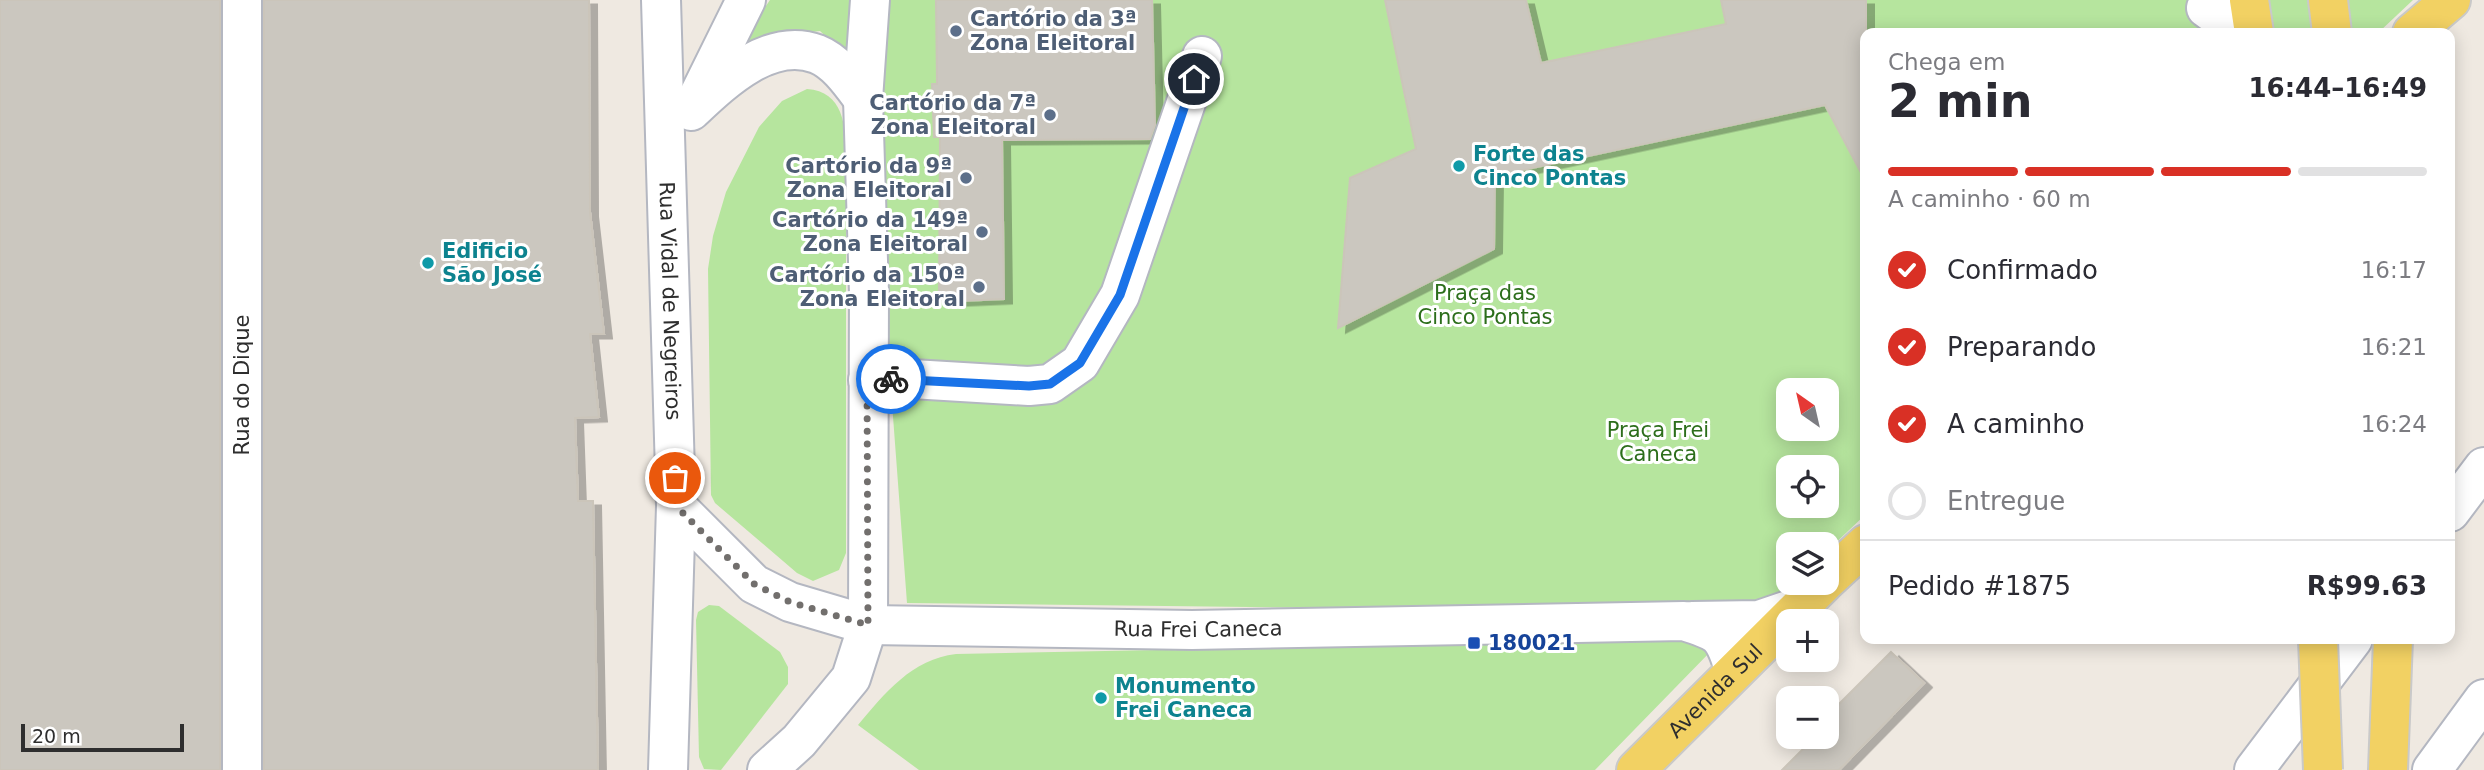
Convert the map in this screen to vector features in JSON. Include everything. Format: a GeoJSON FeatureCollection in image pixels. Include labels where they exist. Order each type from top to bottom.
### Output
{"type":"FeatureCollection","features":[{"type":"Feature","properties":{"kind":"main road"},"geometry":{"type":"LineString","coordinates":[[2249,0],[2253,28]]}},
{"type":"Feature","properties":{"kind":"main road"},"geometry":{"type":"LineString","coordinates":[[2328,0],[2331,28]]}},
{"type":"Feature","properties":{"kind":"main road"},"geometry":{"type":"LineString","coordinates":[[2418,28],[2451,0]]}},
{"type":"Feature","properties":{"kind":"main road","name":"Avenida Sul"},"geometry":{"type":"LineString","coordinates":[[1839,569],[1860,550]]}},
{"type":"Feature","properties":{"kind":"main road","name":"Avenida Sul"},"geometry":{"type":"LineString","coordinates":[[1636,770],[1734,669],[1812,595]]}},
{"type":"Feature","properties":{"kind":"main road"},"geometry":{"type":"LineString","coordinates":[[2318,644],[2323,770]]}},
{"type":"Feature","properties":{"kind":"main road"},"geometry":{"type":"LineString","coordinates":[[2388,770],[2393,644]]}},
{"type":"Feature","properties":{"kind":"street","name":"Rua do Dique"},"geometry":{"type":"LineString","coordinates":[[242,0],[242,770]]}},
{"type":"Feature","properties":{"kind":"street","name":"Rua Vidal de Negreiros"},"geometry":{"type":"LineString","coordinates":[[661,0],[676,506],[668,770]]}},
{"type":"Feature","properties":{"kind":"street"},"geometry":{"type":"LineString","coordinates":[[664,171],[746,0]]}},
{"type":"Feature","properties":{"kind":"street"},"geometry":{"type":"LineString","coordinates":[[767,770],[799,741],[851,678],[868,625],[869,293],[863,99],[870,0]]}},
{"type":"Feature","properties":{"kind":"street"},"geometry":{"type":"LineString","coordinates":[[2207,3],[2234,28]]}},
{"type":"Feature","properties":{"kind":"street"},"geometry":{"type":"LineString","coordinates":[[691,111],[727,76],[761,59],[795,50],[819,55],[846,75],[863,99]]}},
{"type":"Feature","properties":{"kind":"street"},"geometry":{"type":"LineString","coordinates":[[867,380],[912,379],[1029,386],[1050,384],[1080,363],[1120,295],[1202,55]]}},
{"type":"Feature","properties":{"kind":"street"},"geometry":{"type":"LineString","coordinates":[[2455,505],[2484,467]]}},
{"type":"Feature","properties":{"kind":"street","name":"Rua Frei Caneca"},"geometry":{"type":"LineString","coordinates":[[676,506],[754,584],[790,602],[868,625],[1192,630],[1684,621],[1715,631],[1725,641],[1734,669]]}},
{"type":"Feature","properties":{"kind":"street"},"geometry":{"type":"LineString","coordinates":[[1684,621],[1759,620],[1807,595]]}},
{"type":"Feature","properties":{"kind":"street"},"geometry":{"type":"LineString","coordinates":[[2254,770],[2349,644]]}},
{"type":"Feature","properties":{"kind":"street"},"geometry":{"type":"LineString","coordinates":[[2432,770],[2484,699]]}},
{"type":"Feature","properties":{"kind":"green space","name":"Praça das Cinco Pontas"},"geometry":{"type":"Polygon","coordinates":[[[770,0],[2413,0],[2383,28],[1860,28],[1860,520],[1839,540],[1839,532],[1776,532],[1776,595],[1780,595],[1761,613],[907,603],[885,310],[881,87],[820,31],[777,36],[726,64],[770,0]]]}},
{"type":"Feature","properties":{"kind":"green space"},"geometry":{"type":"Polygon","coordinates":[[[807,89],[822,92],[839,110],[846,151],[846,553],[839,570],[813,581],[797,573],[715,503],[711,495],[708,269],[713,236],[726,192],[759,127],[782,101],[807,89]]]}},
{"type":"Feature","properties":{"kind":"green space"},"geometry":{"type":"Polygon","coordinates":[[[709,605],[719,606],[780,652],[788,667],[788,684],[721,770],[704,769],[699,757],[696,620],[698,612],[709,605]]]}},
{"type":"Feature","properties":{"kind":"green space"},"geometry":{"type":"Polygon","coordinates":[[[1709,639],[1713,649],[1595,770],[919,770],[858,725],[889,690],[913,670],[940,657],[956,654],[1709,639]]]}},
{"type":"Feature","properties":{"kind":"building"},"geometry":{"type":"Polygon","coordinates":[[[0,0],[220,0],[220,770],[0,770],[0,0]]]}},
{"type":"Feature","properties":{"kind":"building"},"geometry":{"type":"Polygon","coordinates":[[[264,0],[589,0],[590,212],[604,334],[590,334],[599,417],[575,418],[578,501],[593,501],[598,770],[264,770],[264,0]]]}},
{"type":"Feature","properties":{"kind":"building"},"geometry":{"type":"Polygon","coordinates":[[[936,0],[1152,0],[1155,125],[1150,139],[1002,140],[1004,299],[939,302],[940,137],[934,137],[932,84],[937,84],[936,0]]]}},
{"type":"Feature","properties":{"kind":"building","name":"Forte das Cinco Pontas"},"geometry":{"type":"Polygon","coordinates":[[[1385,0],[1526,0],[1541,63],[1726,24],[1721,0],[1866,0],[1866,28],[1860,28],[1860,171],[1825,105],[1495,176],[1494,249],[1338,328],[1350,178],[1416,149],[1385,0]]]}},
{"type":"Feature","properties":{"kind":"building"},"geometry":{"type":"Polygon","coordinates":[[[1891,652],[1924,683],[1839,770],[1782,770],[1803,749],[1839,749],[1839,704],[1891,652]]]}},
{"type":"Feature","properties":{"kind":"way so far"},"geometry":{"type":"LineString","coordinates":[[675,478],[676,506],[754,584],[790,602],[868,625],[867,380],[891,379]]}},
{"type":"Feature","properties":{"kind":"place","name":"Cartório da 3ª Zona Eleitoral"},"geometry":{"type":"Point","coordinates":[956,31]}},
{"type":"Feature","properties":{"kind":"place","name":"Cartório da 7ª Zona Eleitoral"},"geometry":{"type":"Point","coordinates":[1050,115]}},
{"type":"Feature","properties":{"kind":"place","name":"Forte das Cinco Pontas"},"geometry":{"type":"Point","coordinates":[1459,166]}},
{"type":"Feature","properties":{"kind":"place","name":"Cartório da 9ª Zona Eleitoral"},"geometry":{"type":"Point","coordinates":[966,178]}},
{"type":"Feature","properties":{"kind":"place","name":"Cartório da 149ª Zona Eleitoral"},"geometry":{"type":"Point","coordinates":[982,232]}},
{"type":"Feature","properties":{"kind":"place","name":"Edificio São José"},"geometry":{"type":"Point","coordinates":[428,263]}},
{"type":"Feature","properties":{"kind":"place","name":"Cartório da 150ª Zona Eleitoral"},"geometry":{"type":"Point","coordinates":[979,287]}},
{"type":"Feature","properties":{"kind":"place","name":"180021"},"geometry":{"type":"Point","coordinates":[1474,643]}},
{"type":"Feature","properties":{"kind":"place","name":"Monumento Frei Caneca"},"geometry":{"type":"Point","coordinates":[1101,698]}},
{"type":"Feature","properties":{"kind":"route"},"geometry":{"type":"LineString","coordinates":[[891,379],[1029,386],[1050,384],[1080,363],[1120,295],[1194,79]]}},
{"type":"Feature","properties":{"kind":"park label","name":"Praça Frei Caneca"},"geometry":{"type":"Point","coordinates":[1658,442]}}]}
